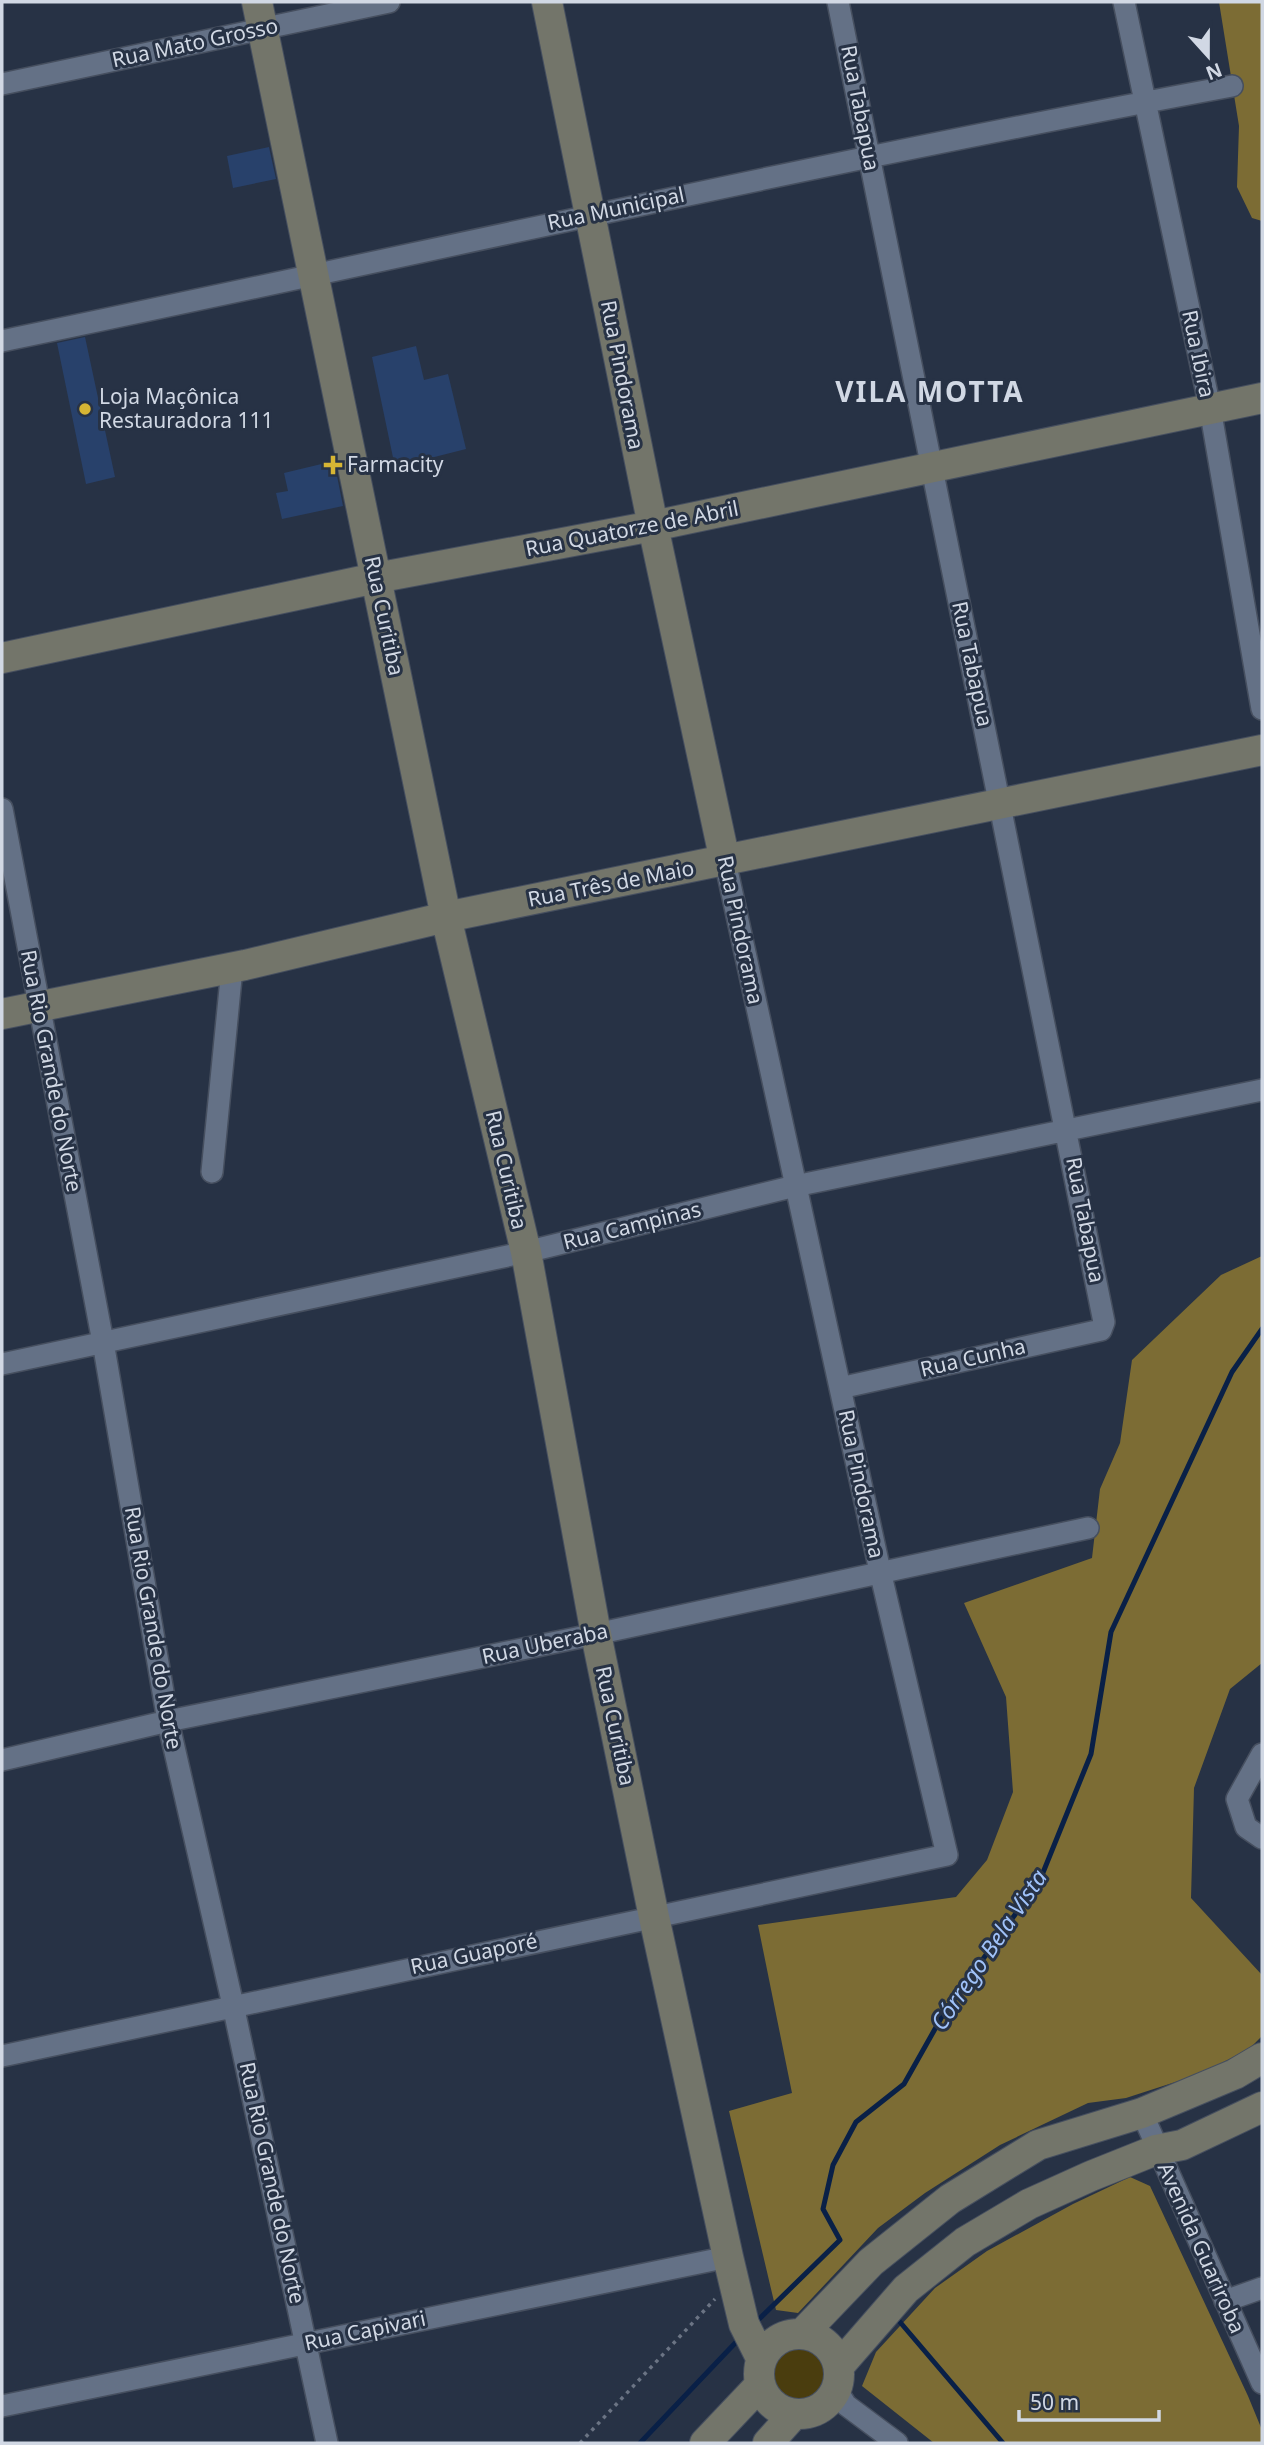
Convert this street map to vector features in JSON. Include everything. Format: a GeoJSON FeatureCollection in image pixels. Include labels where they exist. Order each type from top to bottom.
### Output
{"type":"FeatureCollection","features":[{"type":"Feature","properties":{"kind":"street","name":"Rua Mato Grosso"},"geometry":{"type":"LineString","coordinates":[[2,84],[260,15],[389,2]]}},
{"type":"Feature","properties":{"kind":"street","name":"Rua Pindorama"},"geometry":{"type":"LineString","coordinates":[[547,2],[653,526],[725,862],[880,1571],[947,1855]]}},
{"type":"Feature","properties":{"kind":"street","name":"Rua Tabapua"},"geometry":{"type":"LineString","coordinates":[[838,2],[930,468],[1002,803],[1104,1326]]}},
{"type":"Feature","properties":{"kind":"street","name":"Rua Ibira"},"geometry":{"type":"LineString","coordinates":[[1124,2],[1210,408],[1262,709]]}},
{"type":"Feature","properties":{"kind":"street","name":"Rua Curitiba"},"geometry":{"type":"LineString","coordinates":[[260,15],[446,917],[526,1252],[596,1634],[654,1917],[731,2268],[761,2356]]}},
{"type":"Feature","properties":{"kind":"street","name":"Rua Municipal"},"geometry":{"type":"LineString","coordinates":[[2,341],[869,155],[1232,86]]}},
{"type":"Feature","properties":{"kind":"street","name":"Rua Quatorze de Abril"},"geometry":{"type":"LineString","coordinates":[[2,658],[376,578],[653,526],[1262,398]]}},
{"type":"Feature","properties":{"kind":"street","name":"Rua Três de Maio"},"geometry":{"type":"LineString","coordinates":[[2,1014],[232,968],[446,917],[1262,750]]}},
{"type":"Feature","properties":{"kind":"street","name":"Rua Rio Grande do Norte"},"geometry":{"type":"LineString","coordinates":[[2,809],[103,1342],[168,1721],[233,2005],[327,2443]]}},
{"type":"Feature","properties":{"kind":"street"},"geometry":{"type":"LineString","coordinates":[[212,1172],[232,968]]}},
{"type":"Feature","properties":{"kind":"street","name":"Rua Campinas"},"geometry":{"type":"LineString","coordinates":[[2,1364],[526,1252],[795,1186],[1262,1090]]}},
{"type":"Feature","properties":{"kind":"street","name":"Rua Cunha"},"geometry":{"type":"LineString","coordinates":[[840,1388],[1101,1330],[1104,1326]]}},
{"type":"Feature","properties":{"kind":"street","name":"Rua Uberaba"},"geometry":{"type":"LineString","coordinates":[[2,1760],[168,1721],[596,1634],[1088,1528]]}},
{"type":"Feature","properties":{"kind":"street"},"geometry":{"type":"LineString","coordinates":[[1254,1833],[1237,1799],[1262,1754]]}},
{"type":"Feature","properties":{"kind":"street","name":"Rua Guaporé"},"geometry":{"type":"LineString","coordinates":[[2,2056],[947,1855]]}},
{"type":"Feature","properties":{"kind":"street"},"geometry":{"type":"LineString","coordinates":[[803,2333],[871,2262],[950,2199],[1038,2144],[1142,2113],[1235,2074],[1262,2058]]}},
{"type":"Feature","properties":{"kind":"street"},"geometry":{"type":"LineString","coordinates":[[761,2356],[772,2405],[794,2414],[812,2412],[837,2391],[906,2288],[965,2242],[1029,2204],[1156,2150],[1182,2145],[1262,2107]]}},
{"type":"Feature","properties":{"kind":"street","name":"Avenida Guariroba"},"geometry":{"type":"LineString","coordinates":[[1142,2113],[1156,2150],[1262,2383]]}},
{"type":"Feature","properties":{"kind":"street","name":"Rua Capivari"},"geometry":{"type":"LineString","coordinates":[[2,2406],[307,2343],[731,2268]]}},
{"type":"Feature","properties":{"kind":"street"},"geometry":{"type":"LineString","coordinates":[[1225,2301],[1262,2288]]}},
{"type":"Feature","properties":{"kind":"street"},"geometry":{"type":"LineString","coordinates":[[705,2443],[761,2356],[793,2333],[803,2333],[827,2344],[837,2391],[897,2443]]}},
{"type":"Feature","properties":{"kind":"street"},"geometry":{"type":"LineString","coordinates":[[768,2443],[794,2414]]}},
{"type":"Feature","properties":{"kind":"path"},"geometry":{"type":"LineString","coordinates":[[580,2443],[731,2268]]}},
{"type":"Feature","properties":{"kind":"shaded area"},"geometry":{"type":"Polygon","coordinates":[[[1219,2],[1262,2],[1262,221],[1252,218],[1237,187],[1239,126],[1219,2]]]}},
{"type":"Feature","properties":{"kind":"shaded area"},"geometry":{"type":"Polygon","coordinates":[[[1262,1256],[1262,1663],[1230,1689],[1194,1788],[1191,1898],[1262,1975],[1262,2036],[1249,2049],[1200,2074],[1126,2098],[1088,2103],[1000,2145],[925,2193],[878,2228],[798,2313],[776,2310],[729,2111],[792,2093],[758,1925],[956,1897],[987,1860],[1013,1792],[1006,1697],[964,1603],[1092,1558],[1100,1489],[1120,1443],[1132,1360],[1221,1275],[1262,1256]]]}},
{"type":"Feature","properties":{"kind":"shaded area"},"geometry":{"type":"Polygon","coordinates":[[[1130,2177],[1150,2186],[1248,2396],[1262,2430],[1262,2443],[934,2443],[862,2386],[876,2352],[935,2288],[987,2251],[1073,2204],[1130,2177]]]}},
{"type":"Feature","properties":{"kind":"shaded area"},"geometry":{"type":"Polygon","coordinates":[[[793,2342],[805,2342],[821,2351],[828,2361],[828,2385],[821,2395],[805,2404],[793,2404],[782,2399],[773,2390],[768,2379],[768,2367],[773,2356],[782,2347],[793,2342]]]}},
{"type":"Feature","properties":{"kind":"building"},"geometry":{"type":"Polygon","coordinates":[[[269,147],[276,179],[233,188],[227,156],[269,147]]]}},
{"type":"Feature","properties":{"kind":"building","name":"Loja Maçônica Restauradora 111"},"geometry":{"type":"Polygon","coordinates":[[[85,337],[115,477],[86,484],[57,343],[85,337]]]}},
{"type":"Feature","properties":{"kind":"building"},"geometry":{"type":"Polygon","coordinates":[[[416,346],[424,380],[448,374],[466,449],[395,467],[372,357],[416,346]]]}},
{"type":"Feature","properties":{"kind":"building"},"geometry":{"type":"Polygon","coordinates":[[[334,461],[343,506],[282,519],[276,493],[288,491],[284,473],[334,461]]]}},
{"type":"Feature","properties":{"kind":"waterway","name":"Córrego Bela Vista"},"geometry":{"type":"LineString","coordinates":[[754,2324],[840,2240],[823,2209],[833,2165],[856,2122],[904,2084],[944,2013],[1040,1880],[1091,1754],[1111,1632],[1232,1372],[1262,1329]]}},
{"type":"Feature","properties":{"kind":"waterway","name":"Córrego Bela Vista"},"geometry":{"type":"LineString","coordinates":[[894,2315],[1003,2443]]}},
{"type":"Feature","properties":{"kind":"waterway"},"geometry":{"type":"LineString","coordinates":[[640,2443],[739,2339]]}},
{"type":"Feature","properties":{"kind":"place","name":"Loja Maçônica Restauradora 111"},"geometry":{"type":"Point","coordinates":[85,409]}},
{"type":"Feature","properties":{"kind":"place","name":"Farmacity"},"geometry":{"type":"Point","coordinates":[333,465]}},
{"type":"Feature","properties":{"kind":"district","name":"VILA MOTTA"},"geometry":{"type":"Point","coordinates":[930,392]}}]}
